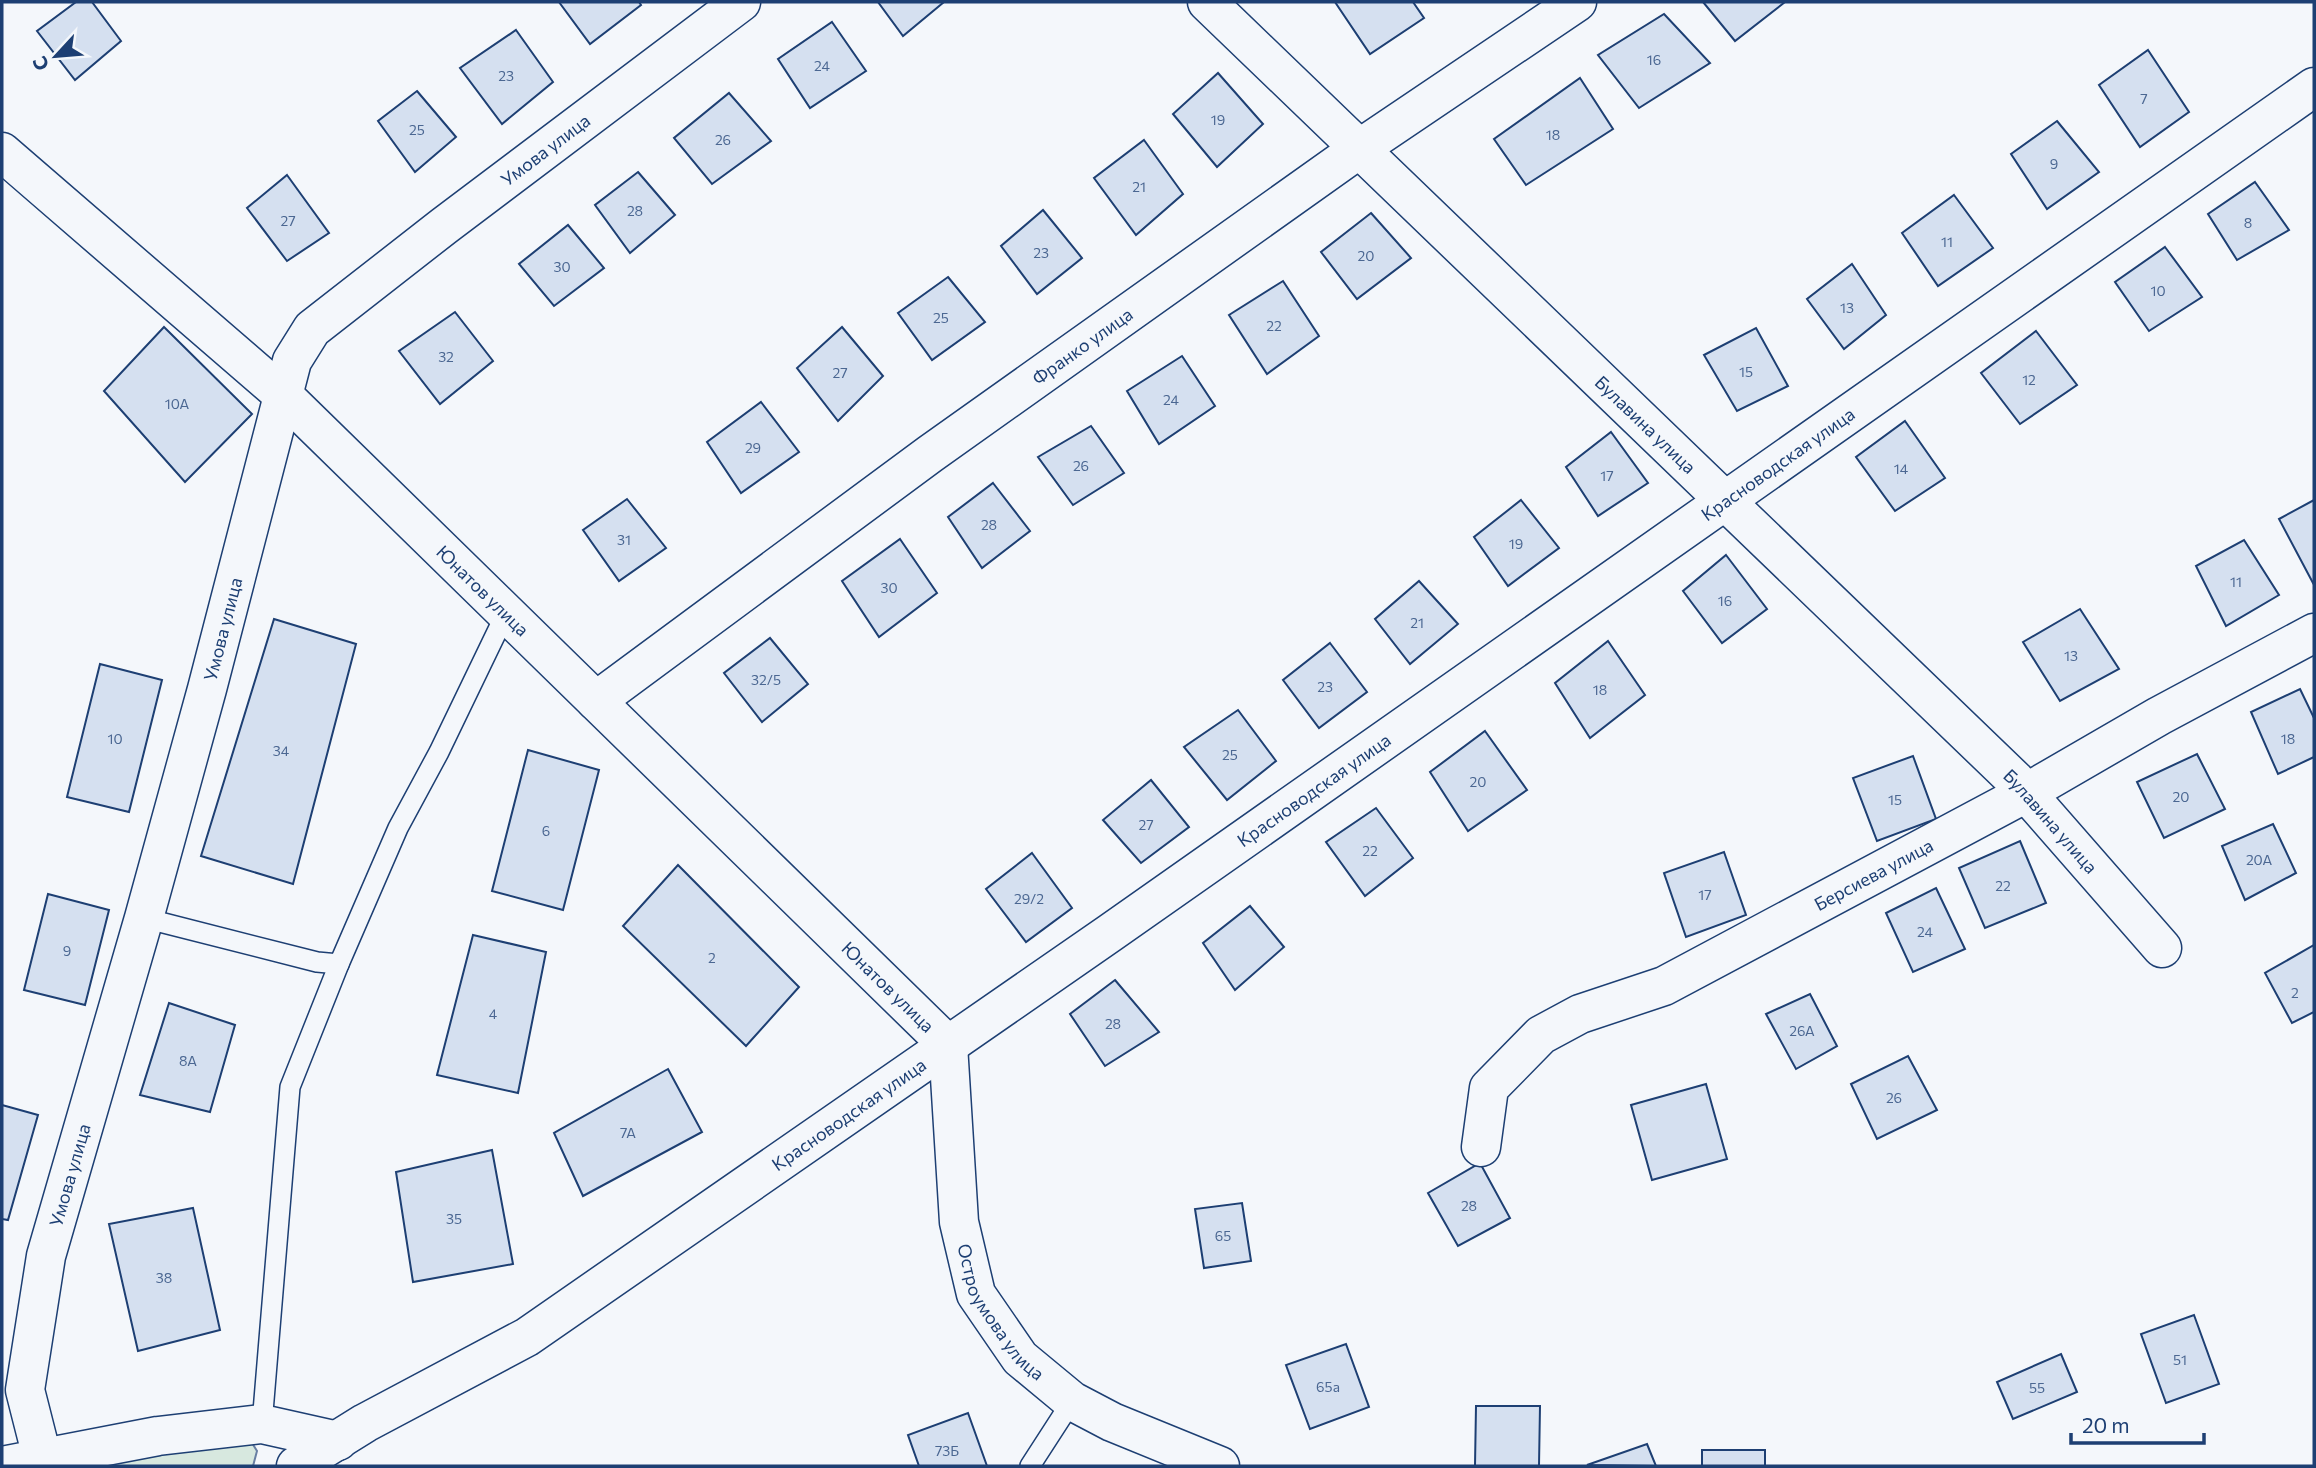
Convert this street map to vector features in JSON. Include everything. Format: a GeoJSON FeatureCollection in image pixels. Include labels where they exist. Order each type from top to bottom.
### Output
{"type":"FeatureCollection","features":[{"type":"Feature","properties":{"kind":"street","name":"Умова улица"},"geometry":{"type":"LineString","coordinates":[[42,1457],[25,1390],[46,1256],[207,689],[292,361],[312,329],[741,2]]}},
{"type":"Feature","properties":{"kind":"street","name":"Булавина улица"},"geometry":{"type":"LineString","coordinates":[[1207,2],[2026,793],[2162,948]]}},
{"type":"Feature","properties":{"kind":"street","name":"Франко улица"},"geometry":{"type":"LineString","coordinates":[[596,701],[930,454],[1359,149],[1577,2]]}},
{"type":"Feature","properties":{"kind":"street","name":"Красноводская улица"},"geometry":{"type":"LineString","coordinates":[[296,1466],[365,1423],[527,1337],[2314,87]]}},
{"type":"Feature","properties":{"kind":"street","name":"Юнатов улица"},"geometry":{"type":"LineString","coordinates":[[2,152],[283,395],[948,1045]]}},
{"type":"Feature","properties":{"kind":"street","name":"Берсиева улица"},"geometry":{"type":"LineString","coordinates":[[1481,1147],[1489,1088],[1541,1035],[1580,1014],[1664,986],[2026,793],[2159,716],[2314,633]]}},
{"type":"Feature","properties":{"kind":"street","name":"Остроумова улица"},"geometry":{"type":"LineString","coordinates":[[948,1045],[959,1223],[976,1294],[1020,1358],[1072,1401],[1112,1422],[1220,1466]]}},
{"type":"Feature","properties":{"kind":"street"},"geometry":{"type":"LineString","coordinates":[[2,1466],[158,1436],[262,1424],[338,1441]]}},
{"type":"Feature","properties":{"kind":"lane"},"geometry":{"type":"LineString","coordinates":[[262,1424],[290,1087],[339,964],[398,828],[439,752],[506,613]]}},
{"type":"Feature","properties":{"kind":"lane"},"geometry":{"type":"LineString","coordinates":[[144,918],[317,962],[339,964]]}},
{"type":"Feature","properties":{"kind":"lane"},"geometry":{"type":"LineString","coordinates":[[1030,1466],[1072,1401]]}},
{"type":"Feature","properties":{"kind":"shaded area"},"geometry":{"type":"Polygon","coordinates":[[[249,1438],[257,1451],[253,1466],[54,1466],[249,1438]]]}},
{"type":"Feature","properties":{"kind":"building"},"geometry":{"type":"Polygon","coordinates":[[[76,2],[92,2],[121,41],[75,80],[37,31],[76,2]]]}},
{"type":"Feature","properties":{"kind":"building"},"geometry":{"type":"Polygon","coordinates":[[[559,2],[639,2],[641,5],[590,44],[559,2]]]}},
{"type":"Feature","properties":{"kind":"building"},"geometry":{"type":"Polygon","coordinates":[[[878,2],[944,2],[903,36],[878,2]]]}},
{"type":"Feature","properties":{"kind":"building"},"geometry":{"type":"Polygon","coordinates":[[[1335,2],[1413,2],[1424,18],[1370,54],[1335,2]]]}},
{"type":"Feature","properties":{"kind":"building"},"geometry":{"type":"Polygon","coordinates":[[[1703,2],[1785,2],[1735,41],[1703,2]]]}},
{"type":"Feature","properties":{"kind":"building"},"geometry":{"type":"Polygon","coordinates":[[[1664,14],[1710,63],[1639,108],[1598,55],[1664,14]]]}},
{"type":"Feature","properties":{"kind":"building"},"geometry":{"type":"Polygon","coordinates":[[[832,22],[866,71],[810,108],[778,59],[832,22]]]}},
{"type":"Feature","properties":{"kind":"building"},"geometry":{"type":"Polygon","coordinates":[[[516,30],[553,82],[502,124],[460,68],[516,30]]]}},
{"type":"Feature","properties":{"kind":"building"},"geometry":{"type":"Polygon","coordinates":[[[2148,50],[2189,112],[2140,147],[2099,85],[2148,50]]]}},
{"type":"Feature","properties":{"kind":"building"},"geometry":{"type":"Polygon","coordinates":[[[1218,73],[1263,124],[1217,167],[1173,114],[1218,73]]]}},
{"type":"Feature","properties":{"kind":"building"},"geometry":{"type":"Polygon","coordinates":[[[1580,78],[1613,129],[1526,185],[1494,139],[1580,78]]]}},
{"type":"Feature","properties":{"kind":"building"},"geometry":{"type":"Polygon","coordinates":[[[417,91],[456,137],[415,172],[378,121],[417,91]]]}},
{"type":"Feature","properties":{"kind":"building"},"geometry":{"type":"Polygon","coordinates":[[[729,93],[771,141],[712,184],[674,138],[729,93]]]}},
{"type":"Feature","properties":{"kind":"building"},"geometry":{"type":"Polygon","coordinates":[[[2057,121],[2099,172],[2047,209],[2011,154],[2057,121]]]}},
{"type":"Feature","properties":{"kind":"building"},"geometry":{"type":"Polygon","coordinates":[[[1144,140],[1183,194],[1136,235],[1094,178],[1144,140]]]}},
{"type":"Feature","properties":{"kind":"building"},"geometry":{"type":"Polygon","coordinates":[[[638,172],[675,215],[630,253],[595,205],[638,172]]]}},
{"type":"Feature","properties":{"kind":"building"},"geometry":{"type":"Polygon","coordinates":[[[287,175],[329,233],[287,261],[247,208],[287,175]]]}},
{"type":"Feature","properties":{"kind":"building"},"geometry":{"type":"Polygon","coordinates":[[[2255,182],[2289,230],[2237,260],[2208,214],[2255,182]]]}},
{"type":"Feature","properties":{"kind":"building"},"geometry":{"type":"Polygon","coordinates":[[[1954,195],[1993,248],[1938,286],[1902,233],[1954,195]]]}},
{"type":"Feature","properties":{"kind":"building"},"geometry":{"type":"Polygon","coordinates":[[[1043,210],[1082,258],[1037,294],[1001,246],[1043,210]]]}},
{"type":"Feature","properties":{"kind":"building"},"geometry":{"type":"Polygon","coordinates":[[[1371,213],[1411,258],[1357,299],[1321,252],[1371,213]]]}},
{"type":"Feature","properties":{"kind":"building"},"geometry":{"type":"Polygon","coordinates":[[[568,225],[604,268],[554,306],[519,264],[568,225]]]}},
{"type":"Feature","properties":{"kind":"building"},"geometry":{"type":"Polygon","coordinates":[[[2165,247],[2202,297],[2149,331],[2115,282],[2165,247]]]}},
{"type":"Feature","properties":{"kind":"building"},"geometry":{"type":"Polygon","coordinates":[[[1852,264],[1886,315],[1844,349],[1807,299],[1852,264]]]}},
{"type":"Feature","properties":{"kind":"building"},"geometry":{"type":"Polygon","coordinates":[[[948,277],[985,322],[932,360],[898,313],[948,277]]]}},
{"type":"Feature","properties":{"kind":"building"},"geometry":{"type":"Polygon","coordinates":[[[1283,281],[1319,336],[1267,374],[1229,315],[1283,281]]]}},
{"type":"Feature","properties":{"kind":"building"},"geometry":{"type":"Polygon","coordinates":[[[455,312],[493,361],[440,404],[399,351],[455,312]]]}},
{"type":"Feature","properties":{"kind":"building"},"geometry":{"type":"Polygon","coordinates":[[[164,327],[252,414],[185,482],[104,391],[164,327]]]}},
{"type":"Feature","properties":{"kind":"building"},"geometry":{"type":"Polygon","coordinates":[[[842,327],[883,376],[838,421],[797,368],[842,327]]]}},
{"type":"Feature","properties":{"kind":"building"},"geometry":{"type":"Polygon","coordinates":[[[1756,328],[1788,386],[1737,411],[1704,355],[1756,328]]]}},
{"type":"Feature","properties":{"kind":"building"},"geometry":{"type":"Polygon","coordinates":[[[2036,331],[2077,385],[2020,424],[1981,373],[2036,331]]]}},
{"type":"Feature","properties":{"kind":"building"},"geometry":{"type":"Polygon","coordinates":[[[1182,356],[1215,406],[1159,444],[1127,391],[1182,356]]]}},
{"type":"Feature","properties":{"kind":"building"},"geometry":{"type":"Polygon","coordinates":[[[761,402],[799,452],[741,493],[707,442],[761,402]]]}},
{"type":"Feature","properties":{"kind":"building"},"geometry":{"type":"Polygon","coordinates":[[[1905,421],[1945,478],[1895,511],[1856,457],[1905,421]]]}},
{"type":"Feature","properties":{"kind":"building"},"geometry":{"type":"Polygon","coordinates":[[[1091,426],[1124,473],[1073,505],[1038,457],[1091,426]]]}},
{"type":"Feature","properties":{"kind":"building"},"geometry":{"type":"Polygon","coordinates":[[[1611,432],[1648,483],[1598,516],[1566,467],[1611,432]]]}},
{"type":"Feature","properties":{"kind":"building"},"geometry":{"type":"Polygon","coordinates":[[[993,483],[1030,531],[982,568],[948,517],[993,483]]]}},
{"type":"Feature","properties":{"kind":"building"},"geometry":{"type":"Polygon","coordinates":[[[627,499],[666,548],[619,581],[583,530],[627,499]]]}},
{"type":"Feature","properties":{"kind":"building"},"geometry":{"type":"Polygon","coordinates":[[[1521,500],[1559,548],[1508,586],[1474,537],[1521,500]]]}},
{"type":"Feature","properties":{"kind":"building"},"geometry":{"type":"Polygon","coordinates":[[[2314,500],[2314,582],[2313,583],[2279,519],[2314,500]]]}},
{"type":"Feature","properties":{"kind":"building"},"geometry":{"type":"Polygon","coordinates":[[[900,539],[937,593],[879,637],[842,581],[900,539]]]}},
{"type":"Feature","properties":{"kind":"building"},"geometry":{"type":"Polygon","coordinates":[[[2244,540],[2279,595],[2226,626],[2196,566],[2244,540]]]}},
{"type":"Feature","properties":{"kind":"building"},"geometry":{"type":"Polygon","coordinates":[[[1726,555],[1767,609],[1722,643],[1683,591],[1726,555]]]}},
{"type":"Feature","properties":{"kind":"building"},"geometry":{"type":"Polygon","coordinates":[[[1419,581],[1458,624],[1410,664],[1375,619],[1419,581]]]}},
{"type":"Feature","properties":{"kind":"building"},"geometry":{"type":"Polygon","coordinates":[[[2080,609],[2119,669],[2060,701],[2023,642],[2080,609]]]}},
{"type":"Feature","properties":{"kind":"building"},"geometry":{"type":"Polygon","coordinates":[[[274,619],[356,644],[293,884],[201,856],[274,619]]]}},
{"type":"Feature","properties":{"kind":"building"},"geometry":{"type":"Polygon","coordinates":[[[770,638],[808,684],[762,722],[724,673],[770,638]]]}},
{"type":"Feature","properties":{"kind":"building"},"geometry":{"type":"Polygon","coordinates":[[[1608,641],[1645,695],[1590,738],[1555,683],[1608,641]]]}},
{"type":"Feature","properties":{"kind":"building"},"geometry":{"type":"Polygon","coordinates":[[[1330,643],[1367,692],[1319,728],[1283,680],[1330,643]]]}},
{"type":"Feature","properties":{"kind":"building"},"geometry":{"type":"Polygon","coordinates":[[[100,664],[162,680],[129,812],[67,797],[100,664]]]}},
{"type":"Feature","properties":{"kind":"building"},"geometry":{"type":"Polygon","coordinates":[[[2300,689],[2314,718],[2314,757],[2278,774],[2251,712],[2300,689]]]}},
{"type":"Feature","properties":{"kind":"building"},"geometry":{"type":"Polygon","coordinates":[[[1238,710],[1276,761],[1227,800],[1184,747],[1238,710]]]}},
{"type":"Feature","properties":{"kind":"building"},"geometry":{"type":"Polygon","coordinates":[[[1485,731],[1527,790],[1468,831],[1430,772],[1485,731]]]}},
{"type":"Feature","properties":{"kind":"building"},"geometry":{"type":"Polygon","coordinates":[[[528,750],[599,770],[563,910],[492,891],[528,750]]]}},
{"type":"Feature","properties":{"kind":"building"},"geometry":{"type":"Polygon","coordinates":[[[2197,754],[2225,809],[2164,838],[2137,782],[2197,754]]]}},
{"type":"Feature","properties":{"kind":"building"},"geometry":{"type":"Polygon","coordinates":[[[1913,756],[1936,819],[1877,841],[1853,778],[1913,756]]]}},
{"type":"Feature","properties":{"kind":"building"},"geometry":{"type":"Polygon","coordinates":[[[1151,780],[1189,827],[1141,863],[1103,820],[1151,780]]]}},
{"type":"Feature","properties":{"kind":"building"},"geometry":{"type":"Polygon","coordinates":[[[1376,808],[1413,858],[1365,896],[1326,842],[1376,808]]]}},
{"type":"Feature","properties":{"kind":"building"},"geometry":{"type":"Polygon","coordinates":[[[2273,824],[2296,873],[2245,900],[2222,846],[2273,824]]]}},
{"type":"Feature","properties":{"kind":"building"},"geometry":{"type":"Polygon","coordinates":[[[2020,841],[2046,903],[1985,928],[1959,868],[2020,841]]]}},
{"type":"Feature","properties":{"kind":"building"},"geometry":{"type":"Polygon","coordinates":[[[1724,852],[1746,915],[1686,937],[1664,873],[1724,852]]]}},
{"type":"Feature","properties":{"kind":"building"},"geometry":{"type":"Polygon","coordinates":[[[1032,853],[1072,908],[1026,942],[986,889],[1032,853]]]}},
{"type":"Feature","properties":{"kind":"building"},"geometry":{"type":"Polygon","coordinates":[[[678,865],[799,987],[746,1046],[623,926],[678,865]]]}},
{"type":"Feature","properties":{"kind":"building"},"geometry":{"type":"Polygon","coordinates":[[[1936,888],[1965,949],[1913,972],[1886,913],[1936,888]]]}},
{"type":"Feature","properties":{"kind":"building"},"geometry":{"type":"Polygon","coordinates":[[[48,894],[109,910],[85,1005],[24,990],[48,894]]]}},
{"type":"Feature","properties":{"kind":"building"},"geometry":{"type":"Polygon","coordinates":[[[1250,906],[1284,947],[1235,990],[1203,943],[1250,906]]]}},
{"type":"Feature","properties":{"kind":"building"},"geometry":{"type":"Polygon","coordinates":[[[473,935],[546,952],[518,1093],[437,1075],[473,935]]]}},
{"type":"Feature","properties":{"kind":"building"},"geometry":{"type":"Polygon","coordinates":[[[2314,945],[2314,1012],[2292,1023],[2265,973],[2314,945]]]}},
{"type":"Feature","properties":{"kind":"building"},"geometry":{"type":"Polygon","coordinates":[[[1115,980],[1159,1032],[1105,1066],[1070,1014],[1115,980]]]}},
{"type":"Feature","properties":{"kind":"building"},"geometry":{"type":"Polygon","coordinates":[[[1810,994],[1837,1046],[1796,1069],[1766,1014],[1810,994]]]}},
{"type":"Feature","properties":{"kind":"building"},"geometry":{"type":"Polygon","coordinates":[[[169,1003],[235,1025],[210,1112],[140,1095],[169,1003]]]}},
{"type":"Feature","properties":{"kind":"building"},"geometry":{"type":"Polygon","coordinates":[[[1908,1056],[1937,1110],[1877,1139],[1851,1084],[1908,1056]]]}},
{"type":"Feature","properties":{"kind":"building"},"geometry":{"type":"Polygon","coordinates":[[[668,1069],[702,1132],[583,1196],[554,1133],[668,1069]]]}},
{"type":"Feature","properties":{"kind":"building"},"geometry":{"type":"Polygon","coordinates":[[[1706,1084],[1727,1159],[1652,1180],[1631,1105],[1706,1084]]]}},
{"type":"Feature","properties":{"kind":"building"},"geometry":{"type":"Polygon","coordinates":[[[2,1105],[38,1115],[8,1220],[2,1219],[2,1105]]]}},
{"type":"Feature","properties":{"kind":"building"},"geometry":{"type":"Polygon","coordinates":[[[492,1150],[513,1264],[413,1282],[396,1172],[492,1150]]]}},
{"type":"Feature","properties":{"kind":"building"},"geometry":{"type":"Polygon","coordinates":[[[1480,1163],[1510,1218],[1458,1246],[1428,1193],[1480,1163]]]}},
{"type":"Feature","properties":{"kind":"building"},"geometry":{"type":"Polygon","coordinates":[[[1242,1203],[1251,1261],[1204,1268],[1195,1209],[1242,1203]]]}},
{"type":"Feature","properties":{"kind":"building"},"geometry":{"type":"Polygon","coordinates":[[[193,1208],[220,1330],[138,1351],[109,1224],[193,1208]]]}},
{"type":"Feature","properties":{"kind":"building"},"geometry":{"type":"Polygon","coordinates":[[[2194,1315],[2219,1384],[2166,1403],[2141,1334],[2194,1315]]]}},
{"type":"Feature","properties":{"kind":"building"},"geometry":{"type":"Polygon","coordinates":[[[1346,1344],[1369,1407],[1310,1429],[1286,1365],[1346,1344]]]}},
{"type":"Feature","properties":{"kind":"building"},"geometry":{"type":"Polygon","coordinates":[[[2061,1354],[2077,1392],[2013,1419],[1997,1382],[2061,1354]]]}},
{"type":"Feature","properties":{"kind":"building"},"geometry":{"type":"Polygon","coordinates":[[[1476,1406],[1540,1406],[1539,1466],[1475,1466],[1476,1406]]]}},
{"type":"Feature","properties":{"kind":"building"},"geometry":{"type":"Polygon","coordinates":[[[968,1413],[987,1466],[919,1466],[908,1435],[968,1413]]]}},
{"type":"Feature","properties":{"kind":"building"},"geometry":{"type":"Polygon","coordinates":[[[1647,1444],[1656,1466],[1587,1465],[1647,1444]]]}},
{"type":"Feature","properties":{"kind":"building"},"geometry":{"type":"Polygon","coordinates":[[[1702,1450],[1765,1450],[1765,1466],[1702,1466],[1702,1450]]]}}]}
